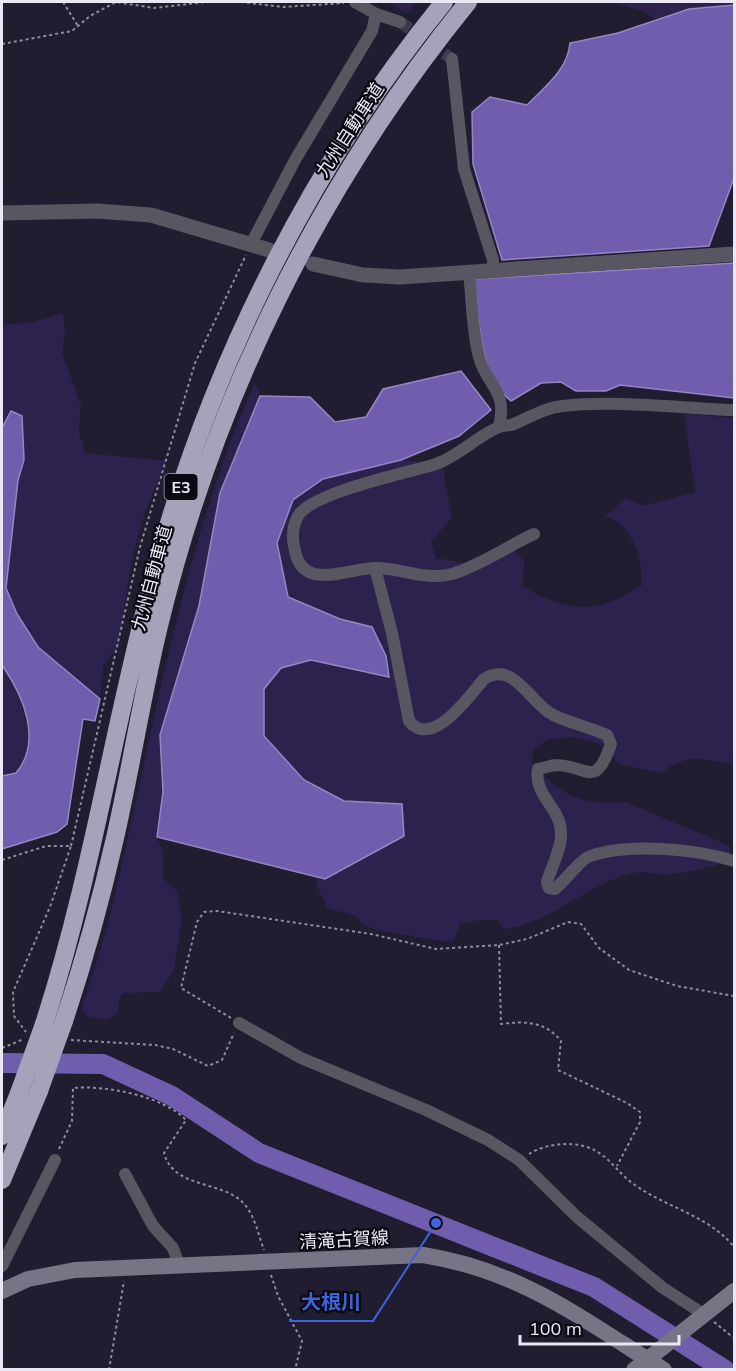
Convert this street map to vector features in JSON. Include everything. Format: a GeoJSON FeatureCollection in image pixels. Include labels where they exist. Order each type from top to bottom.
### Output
{"type":"FeatureCollection","features":[{"type":"Feature","properties":{"kind":"highway","name":"九州自動車道"},"geometry":{"type":"LineString","coordinates":[[2,1136],[44,1024],[83,888],[144,614],[197,440],[260,292],[318,185],[368,105],[444,2]]}},
{"type":"Feature","properties":{"kind":"highway","name":"九州自動車道"},"geometry":{"type":"LineString","coordinates":[[2,1180],[39,1091],[81,968],[115,839],[162,614],[197,496],[234,395],[276,300],[332,195],[380,119],[468,2]]}},
{"type":"Feature","properties":{"kind":"main road","name":"清滝古賀線"},"geometry":{"type":"LineString","coordinates":[[2,1291],[28,1279],[56,1272],[423,1255],[469,1264],[495,1272],[536,1291],[664,1370]]}},
{"type":"Feature","properties":{"kind":"main road"},"geometry":{"type":"LineString","coordinates":[[646,1360],[735,1291]]}},
{"type":"Feature","properties":{"kind":"street"},"geometry":{"type":"LineString","coordinates":[[355,2],[376,14],[400,22]]}},
{"type":"Feature","properties":{"kind":"street"},"geometry":{"type":"LineString","coordinates":[[251,244],[295,160],[372,31],[376,14]]}},
{"type":"Feature","properties":{"kind":"street"},"geometry":{"type":"LineString","coordinates":[[452,58],[464,169],[493,260],[493,271]]}},
{"type":"Feature","properties":{"kind":"street"},"geometry":{"type":"LineString","coordinates":[[2,213],[97,211],[151,215],[269,250]]}},
{"type":"Feature","properties":{"kind":"street"},"geometry":{"type":"LineString","coordinates":[[313,264],[381,277],[735,254]]}},
{"type":"Feature","properties":{"kind":"street"},"geometry":{"type":"LineString","coordinates":[[469,272],[479,359],[500,397],[502,415],[499,427]]}},
{"type":"Feature","properties":{"kind":"street"},"geometry":{"type":"LineString","coordinates":[[534,534],[450,574],[435,576],[375,568],[316,577],[306,571],[296,555],[293,541],[298,516],[307,505],[326,497],[439,463],[499,427],[514,424],[541,410],[562,406],[624,405],[735,410]]}},
{"type":"Feature","properties":{"kind":"street"},"geometry":{"type":"LineString","coordinates":[[375,568],[392,633],[409,722],[414,728],[422,730],[437,727],[484,679],[491,674],[502,674],[513,678],[550,713],[607,735],[611,744],[605,760],[598,769],[585,773],[557,765],[538,769],[540,792],[557,813],[562,834],[547,882],[549,888],[555,889],[572,874],[580,862],[589,857],[623,850],[677,850],[735,861]]}},
{"type":"Feature","properties":{"kind":"street"},"geometry":{"type":"LineString","coordinates":[[239,1023],[301,1058],[426,1110],[488,1140],[519,1160],[577,1217],[702,1317]]}},
{"type":"Feature","properties":{"kind":"street"},"geometry":{"type":"LineString","coordinates":[[2,1266],[55,1160]]}},
{"type":"Feature","properties":{"kind":"street"},"geometry":{"type":"LineString","coordinates":[[125,1174],[153,1226],[172,1248],[179,1265]]}},
{"type":"Feature","properties":{"kind":"path"},"geometry":{"type":"LineString","coordinates":[[63,2],[78,26]]}},
{"type":"Feature","properties":{"kind":"path"},"geometry":{"type":"LineString","coordinates":[[2,44],[72,31],[116,2],[154,8],[206,2]]}},
{"type":"Feature","properties":{"kind":"path"},"geometry":{"type":"LineString","coordinates":[[242,2],[283,7],[355,2]]}},
{"type":"Feature","properties":{"kind":"path"},"geometry":{"type":"LineString","coordinates":[[2,860],[46,846],[71,846],[50,907],[13,992],[14,1016],[29,1037],[2,1048]]}},
{"type":"Feature","properties":{"kind":"path"},"geometry":{"type":"LineString","coordinates":[[63,1040],[155,1045],[173,1049],[208,1066],[222,1060],[239,1023],[181,988],[198,922],[204,912],[217,911],[371,934],[436,949],[500,945],[527,939],[568,922],[575,922],[584,928],[599,948],[629,970],[676,986],[735,996]]}},
{"type":"Feature","properties":{"kind":"path"},"geometry":{"type":"LineString","coordinates":[[500,945],[501,1024],[529,1022],[542,1024],[553,1031],[561,1041],[558,1070],[627,1103],[640,1112],[640,1122],[617,1166]]}},
{"type":"Feature","properties":{"kind":"path"},"geometry":{"type":"LineString","coordinates":[[55,1160],[72,1122],[73,1088],[85,1087],[127,1094],[160,1103],[177,1112],[186,1120],[164,1153],[166,1162],[190,1180],[231,1194],[242,1201],[249,1211],[269,1263],[278,1296],[302,1341],[296,1370]]}},
{"type":"Feature","properties":{"kind":"path"},"geometry":{"type":"LineString","coordinates":[[519,1160],[533,1151],[548,1147],[574,1144],[597,1151],[646,1193],[709,1226],[735,1247]]}},
{"type":"Feature","properties":{"kind":"path"},"geometry":{"type":"LineString","coordinates":[[109,1370],[126,1267]]}},
{"type":"Feature","properties":{"kind":"path"},"geometry":{"type":"LineString","coordinates":[[702,1317],[735,1338]]}},
{"type":"Feature","properties":{"kind":"shaded area"},"geometry":{"type":"Polygon","coordinates":[[[390,2],[416,2],[406,14],[390,2]]]}},
{"type":"Feature","properties":{"kind":"shaded area"},"geometry":{"type":"Polygon","coordinates":[[[610,2],[734,2],[734,5],[689,9],[656,19],[643,11],[610,2]]]}},
{"type":"Feature","properties":{"kind":"shaded area"},"geometry":{"type":"Polygon","coordinates":[[[734,5],[734,178],[709,246],[502,260],[473,164],[472,112],[490,97],[527,105],[560,69],[570,43],[618,33],[689,9],[734,5]]]}},
{"type":"Feature","properties":{"kind":"shaded area"},"geometry":{"type":"Polygon","coordinates":[[[734,263],[734,398],[620,385],[606,391],[576,391],[561,382],[541,383],[511,401],[500,390],[492,376],[486,361],[479,328],[475,279],[734,263]]]}},
{"type":"Feature","properties":{"kind":"shaded area"},"geometry":{"type":"Polygon","coordinates":[[[63,313],[65,333],[62,353],[81,405],[79,432],[85,453],[166,461],[145,512],[132,558],[119,645],[103,666],[100,699],[38,647],[17,614],[6,587],[18,480],[24,460],[11,411],[2,428],[2,325],[34,322],[63,313]]]}},
{"type":"Feature","properties":{"kind":"shaded area"},"geometry":{"type":"Polygon","coordinates":[[[461,371],[491,410],[459,436],[401,460],[323,479],[293,500],[277,543],[288,597],[340,619],[372,627],[386,656],[389,677],[311,660],[281,668],[264,689],[264,736],[304,780],[344,801],[402,804],[404,836],[325,879],[157,837],[163,792],[160,735],[199,606],[220,493],[260,396],[310,397],[335,422],[366,417],[383,389],[461,371]]]}},
{"type":"Feature","properties":{"kind":"shaded area"},"geometry":{"type":"Polygon","coordinates":[[[255,382],[260,396],[220,493],[199,606],[160,735],[163,792],[157,837],[163,854],[163,878],[177,891],[182,915],[174,970],[160,992],[123,993],[118,1000],[119,1012],[107,1020],[90,1017],[81,1011],[111,911],[188,577],[229,446],[255,382]]]}},
{"type":"Feature","properties":{"kind":"shaded area"},"geometry":{"type":"Polygon","coordinates":[[[11,411],[22,416],[24,460],[18,480],[6,588],[17,614],[38,647],[100,699],[95,721],[83,719],[67,824],[57,832],[2,849],[2,776],[16,773],[24,760],[29,733],[23,704],[2,665],[2,428],[11,411]]]}},
{"type":"Feature","properties":{"kind":"shaded area"},"geometry":{"type":"Polygon","coordinates":[[[684,414],[734,418],[734,764],[689,759],[660,773],[620,764],[598,743],[571,737],[548,740],[533,750],[532,763],[552,783],[573,796],[597,802],[626,802],[730,846],[728,862],[674,874],[643,872],[615,878],[535,921],[519,926],[502,929],[499,920],[479,920],[460,924],[454,940],[441,941],[378,930],[363,925],[356,916],[327,908],[315,881],[325,879],[402,804],[344,801],[304,780],[264,736],[264,689],[281,668],[311,660],[388,677],[372,627],[340,619],[288,597],[277,543],[293,500],[323,479],[401,460],[442,464],[452,518],[431,541],[436,558],[465,563],[514,550],[524,561],[522,586],[539,595],[569,605],[597,606],[626,595],[642,585],[638,554],[629,534],[615,520],[605,516],[626,498],[643,506],[695,492],[684,414]]]}},
{"type":"Feature","properties":{"kind":"shaded area"},"geometry":{"type":"Polygon","coordinates":[[[2,665],[16,685],[29,733],[26,761],[16,773],[2,777],[2,665]]]}},
{"type":"Feature","properties":{"kind":"waterway"},"geometry":{"type":"LineString","coordinates":[[2,1063],[103,1064],[172,1096],[259,1153],[594,1287],[725,1370]]}},
{"type":"Feature","properties":{"kind":"tunnel"},"geometry":{"type":"LineString","coordinates":[[400,22],[452,59]]}},
{"type":"Feature","properties":{"kind":"place","name":"大根川"},"geometry":{"type":"Point","coordinates":[436,1223]}}]}
